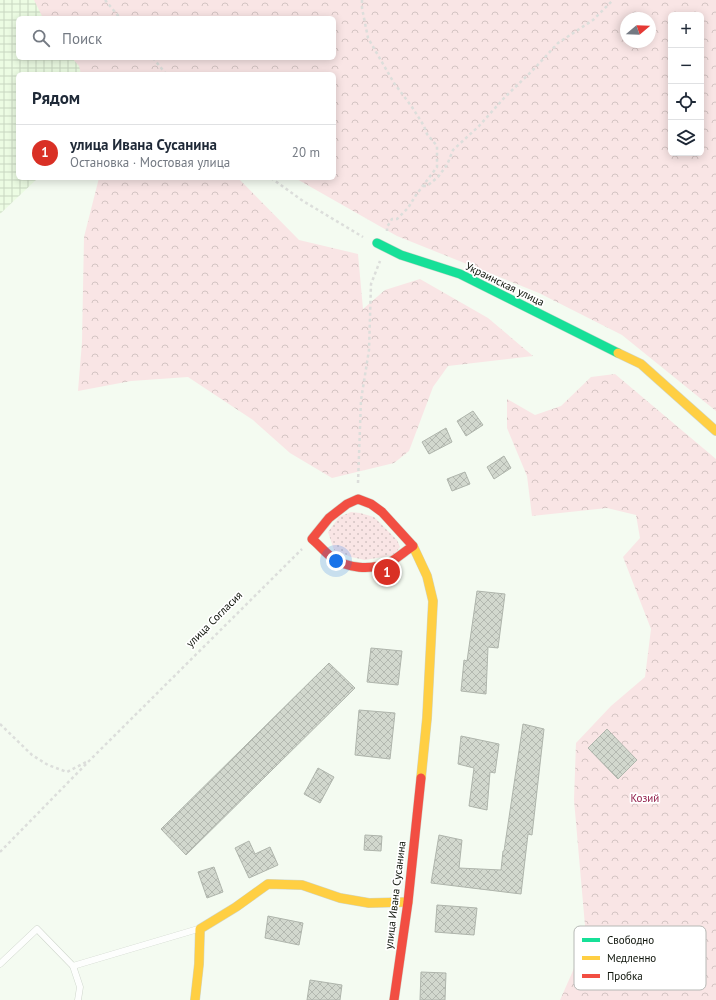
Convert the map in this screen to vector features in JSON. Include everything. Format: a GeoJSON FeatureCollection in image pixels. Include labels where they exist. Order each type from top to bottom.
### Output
{"type":"FeatureCollection","features":[{"type":"Feature","properties":{"kind":"street","name":"Украинская улица"},"geometry":{"type":"LineString","coordinates":[[381,245],[401,255],[460,274],[641,364],[716,431]]}},
{"type":"Feature","properties":{"kind":"street"},"geometry":{"type":"LineString","coordinates":[[358,500],[347,504],[329,518],[312,539],[330,556],[344,564],[356,567],[372,567],[388,563],[413,546]]}},
{"type":"Feature","properties":{"kind":"street","name":"улица Ивана Сусанина"},"geometry":{"type":"LineString","coordinates":[[358,500],[370,504],[382,512],[413,546],[427,576],[433,601],[427,718],[408,902],[394,1000]]}},
{"type":"Feature","properties":{"kind":"street"},"geometry":{"type":"LineString","coordinates":[[195,1000],[199,964],[200,929],[236,907],[268,884],[302,885],[340,898],[369,903],[408,902]]}},
{"type":"Feature","properties":{"kind":"lane"},"geometry":{"type":"LineString","coordinates":[[0,964],[37,929],[73,966],[80,987],[78,1000]]}},
{"type":"Feature","properties":{"kind":"lane"},"geometry":{"type":"LineString","coordinates":[[73,966],[200,929]]}},
{"type":"Feature","properties":{"kind":"path"},"geometry":{"type":"LineString","coordinates":[[105,0],[118,16]]}},
{"type":"Feature","properties":{"kind":"path"},"geometry":{"type":"LineString","coordinates":[[358,500],[361,400],[369,350],[371,284],[381,245],[387,235],[386,227],[392,219],[397,219],[408,208],[416,194],[436,167],[437,146],[427,134],[424,126],[412,107],[394,83],[368,38],[362,8],[362,0]]}},
{"type":"Feature","properties":{"kind":"path"},"geometry":{"type":"LineString","coordinates":[[422,186],[427,186],[438,177],[447,165],[453,150],[479,126],[558,43],[594,20],[613,0]]}},
{"type":"Feature","properties":{"kind":"path"},"geometry":{"type":"LineString","coordinates":[[155,60],[164,72]]}},
{"type":"Feature","properties":{"kind":"path"},"geometry":{"type":"LineString","coordinates":[[274,180],[303,201],[358,234],[381,245]]}},
{"type":"Feature","properties":{"kind":"path","name":"улица Согласия"},"geometry":{"type":"LineString","coordinates":[[0,852],[90,760],[312,539]]}},
{"type":"Feature","properties":{"kind":"path"},"geometry":{"type":"LineString","coordinates":[[0,724],[32,755],[48,765],[67,772],[90,760]]}},
{"type":"Feature","properties":{"kind":"shaded area"},"geometry":{"type":"Polygon","coordinates":[[[0,0],[85,0],[98,16],[16,16],[16,60],[134,60],[143,72],[16,72],[16,180],[36,180],[0,214],[0,0]]]}},
{"type":"Feature","properties":{"kind":"green space"},"geometry":{"type":"Polygon","coordinates":[[[34,0],[716,0],[716,411],[622,335],[539,293],[397,236],[299,180],[336,180],[336,72],[80,72],[79,66],[74,60],[336,60],[336,16],[42,16],[34,0]]]}},
{"type":"Feature","properties":{"kind":"green space"},"geometry":{"type":"Polygon","coordinates":[[[98,180],[240,180],[299,240],[358,254],[363,309],[385,290],[420,279],[488,318],[533,356],[448,366],[433,387],[409,451],[394,463],[332,478],[290,453],[253,420],[188,377],[131,381],[78,391],[82,342],[84,237],[98,180]]]}},
{"type":"Feature","properties":{"kind":"green space","name":"Козий"},"geometry":{"type":"Polygon","coordinates":[[[615,374],[716,459],[716,1000],[560,1000],[574,968],[574,990],[706,990],[706,926],[585,926],[574,800],[576,743],[611,706],[645,677],[651,629],[623,557],[640,538],[636,515],[607,508],[532,516],[527,476],[507,428],[507,399],[535,415],[561,406],[591,377],[615,374]]]}},
{"type":"Feature","properties":{"kind":"green space"},"geometry":{"type":"Polygon","coordinates":[[[351,512],[374,517],[397,540],[400,547],[394,555],[365,560],[351,557],[334,550],[328,532],[339,517],[351,512]]]}},
{"type":"Feature","properties":{"kind":"building"},"geometry":{"type":"Polygon","coordinates":[[[473,411],[483,425],[466,436],[457,421],[473,411]]]}},
{"type":"Feature","properties":{"kind":"building"},"geometry":{"type":"Polygon","coordinates":[[[446,428],[452,442],[429,454],[422,442],[446,428]]]}},
{"type":"Feature","properties":{"kind":"building"},"geometry":{"type":"Polygon","coordinates":[[[504,456],[511,468],[494,479],[487,467],[504,456]]]}},
{"type":"Feature","properties":{"kind":"building"},"geometry":{"type":"Polygon","coordinates":[[[465,472],[470,484],[452,491],[447,479],[465,472]]]}},
{"type":"Feature","properties":{"kind":"building"},"geometry":{"type":"Polygon","coordinates":[[[477,591],[505,594],[498,648],[488,647],[486,694],[461,691],[464,660],[467,661],[477,591]]]}},
{"type":"Feature","properties":{"kind":"building"},"geometry":{"type":"Polygon","coordinates":[[[371,648],[402,651],[398,685],[367,682],[371,648]]]}},
{"type":"Feature","properties":{"kind":"building"},"geometry":{"type":"Polygon","coordinates":[[[329,663],[355,688],[186,855],[161,829],[329,663]]]}},
{"type":"Feature","properties":{"kind":"building"},"geometry":{"type":"Polygon","coordinates":[[[359,710],[395,713],[390,759],[355,755],[359,710]]]}},
{"type":"Feature","properties":{"kind":"building"},"geometry":{"type":"Polygon","coordinates":[[[523,724],[544,729],[532,835],[528,834],[521,894],[431,883],[439,835],[462,840],[459,868],[501,870],[523,724]]]}},
{"type":"Feature","properties":{"kind":"building"},"geometry":{"type":"Polygon","coordinates":[[[607,729],[637,760],[618,779],[588,748],[607,729]]]}},
{"type":"Feature","properties":{"kind":"building"},"geometry":{"type":"Polygon","coordinates":[[[461,736],[499,744],[495,773],[490,772],[487,810],[469,806],[474,768],[458,764],[461,736]]]}},
{"type":"Feature","properties":{"kind":"building"},"geometry":{"type":"Polygon","coordinates":[[[318,768],[334,777],[320,803],[304,794],[318,768]]]}},
{"type":"Feature","properties":{"kind":"building"},"geometry":{"type":"Polygon","coordinates":[[[365,835],[382,836],[381,851],[364,850],[365,835]]]}},
{"type":"Feature","properties":{"kind":"building"},"geometry":{"type":"Polygon","coordinates":[[[249,841],[255,854],[270,847],[278,865],[249,878],[235,848],[249,841]]]}},
{"type":"Feature","properties":{"kind":"building"},"geometry":{"type":"Polygon","coordinates":[[[214,867],[223,892],[207,898],[198,872],[214,867]]]}},
{"type":"Feature","properties":{"kind":"building"},"geometry":{"type":"Polygon","coordinates":[[[437,905],[477,908],[474,935],[435,932],[437,905]]]}},
{"type":"Feature","properties":{"kind":"building"},"geometry":{"type":"Polygon","coordinates":[[[268,916],[303,923],[299,945],[265,938],[268,916]]]}},
{"type":"Feature","properties":{"kind":"building"},"geometry":{"type":"Polygon","coordinates":[[[421,972],[446,973],[445,1000],[420,1000],[421,972]]]}},
{"type":"Feature","properties":{"kind":"building"},"geometry":{"type":"Polygon","coordinates":[[[310,980],[342,985],[340,1000],[307,1000],[310,980]]]}},
{"type":"Feature","properties":{"kind":"traffic: fast"},"geometry":{"type":"LineString","coordinates":[[377,243],[401,255],[460,274],[618,353]]}},
{"type":"Feature","properties":{"kind":"traffic: slow"},"geometry":{"type":"LineString","coordinates":[[618,353],[641,364],[716,431]]}},
{"type":"Feature","properties":{"kind":"traffic: slow"},"geometry":{"type":"LineString","coordinates":[[413,546],[427,576],[433,601],[427,718],[421,778]]}},
{"type":"Feature","properties":{"kind":"traffic: slow"},"geometry":{"type":"LineString","coordinates":[[195,1000],[199,964],[200,929],[236,907],[268,884],[302,885],[340,898],[369,903],[408,902]]}},
{"type":"Feature","properties":{"kind":"traffic: jam"},"geometry":{"type":"LineString","coordinates":[[358,499],[371,504],[382,512],[413,546],[396,559],[383,565],[375,567],[359,567],[344,564],[330,556],[312,539],[329,518],[347,504],[358,499]]}},
{"type":"Feature","properties":{"kind":"traffic: jam"},"geometry":{"type":"LineString","coordinates":[[394,1000],[408,902],[421,778]]}},
{"type":"Feature","properties":{"kind":"place","name":"улица Ивана Сусанина"},"geometry":{"type":"Point","coordinates":[387,572]}}]}
